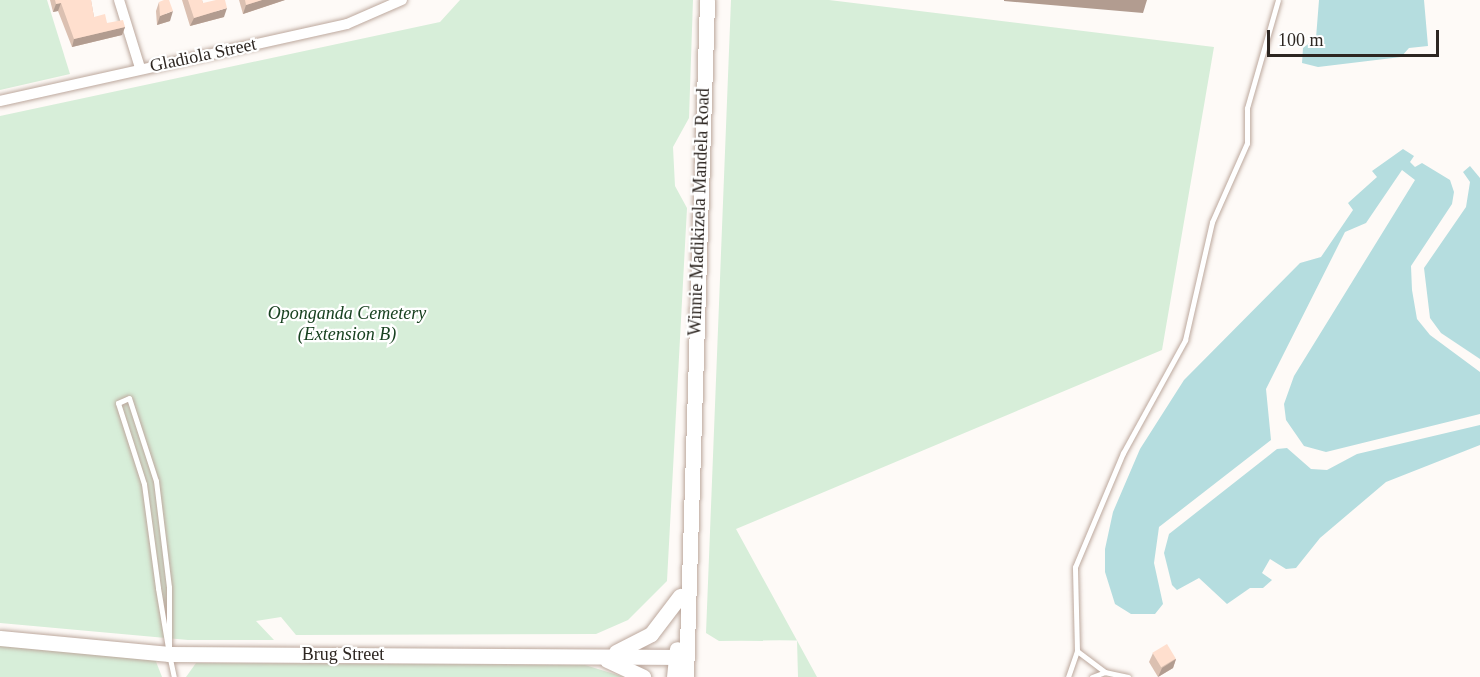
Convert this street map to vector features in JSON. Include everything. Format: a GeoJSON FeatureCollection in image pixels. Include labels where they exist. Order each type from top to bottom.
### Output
{"type":"FeatureCollection","features":[{"type":"Feature","properties":{"kind":"main road","name":"Winnie Madikizela Mandela Road"},"geometry":{"type":"LineString","coordinates":[[674,677],[681,657],[707,0]]}},
{"type":"Feature","properties":{"kind":"main road","name":"Winnie Madikizela Mandela Road"},"geometry":{"type":"LineString","coordinates":[[686,677],[681,657],[680,596],[690,424]]}},
{"type":"Feature","properties":{"kind":"main road"},"geometry":{"type":"LineString","coordinates":[[598,656],[642,640],[668,618],[680,596]]}},
{"type":"Feature","properties":{"kind":"main road","name":"Brug Street"},"geometry":{"type":"LineString","coordinates":[[0,638],[169,654],[681,657]]}},
{"type":"Feature","properties":{"kind":"main road"},"geometry":{"type":"LineString","coordinates":[[598,656],[643,677]]}},
{"type":"Feature","properties":{"kind":"street"},"geometry":{"type":"LineString","coordinates":[[119,0],[140,68]]}},
{"type":"Feature","properties":{"kind":"street","name":"Gladiola Street"},"geometry":{"type":"LineString","coordinates":[[0,101],[140,68],[347,24],[402,0]]}},
{"type":"Feature","properties":{"kind":"lane"},"geometry":{"type":"LineString","coordinates":[[1068,677],[1077,651],[1075,567],[1123,453],[1185,340],[1212,222],[1246,143],[1247,108],[1278,0]]}},
{"type":"Feature","properties":{"kind":"lane"},"geometry":{"type":"LineString","coordinates":[[169,654],[169,587],[156,481],[129,398],[118,403],[144,484],[169,654],[174,677]]}},
{"type":"Feature","properties":{"kind":"lane"},"geometry":{"type":"LineString","coordinates":[[1077,651],[1105,672],[1128,677]]}},
{"type":"Feature","properties":{"kind":"lane"},"geometry":{"type":"LineString","coordinates":[[1092,677],[1105,672]]}},
{"type":"Feature","properties":{"kind":"green space"},"geometry":{"type":"Polygon","coordinates":[[[0,0],[47,0],[70,74],[0,90],[0,0]]]}},
{"type":"Feature","properties":{"kind":"green space","name":"Oponganda Cemetery (Extension B)"},"geometry":{"type":"Polygon","coordinates":[[[460,0],[693,0],[689,118],[673,147],[675,186],[687,208],[667,581],[628,620],[596,634],[296,635],[281,617],[256,621],[274,640],[188,640],[0,623],[0,116],[440,22],[460,0]]]}},
{"type":"Feature","properties":{"kind":"green space"},"geometry":{"type":"Polygon","coordinates":[[[731,0],[829,0],[1214,47],[1162,350],[736,529],[797,640],[719,641],[706,633],[731,0]]]}},
{"type":"Feature","properties":{"kind":"green space"},"geometry":{"type":"Polygon","coordinates":[[[797,640],[817,677],[798,677],[797,640]]]}},
{"type":"Feature","properties":{"kind":"green space"},"geometry":{"type":"Polygon","coordinates":[[[0,645],[155,659],[162,677],[0,677],[0,645]]]}},
{"type":"Feature","properties":{"kind":"green space"},"geometry":{"type":"Polygon","coordinates":[[[196,663],[585,665],[624,677],[186,677],[196,663]]]}},
{"type":"Feature","properties":{"kind":"water"},"geometry":{"type":"Polygon","coordinates":[[[1319,0],[1424,0],[1428,46],[1409,48],[1401,57],[1318,67],[1302,63],[1303,48],[1316,38],[1319,0]]]}},
{"type":"Feature","properties":{"kind":"water"},"geometry":{"type":"Polygon","coordinates":[[[1403,149],[1414,156],[1410,162],[1415,167],[1422,163],[1450,180],[1454,192],[1452,204],[1411,266],[1412,290],[1417,319],[1430,335],[1480,372],[1480,414],[1326,452],[1304,446],[1286,420],[1284,404],[1294,376],[1415,180],[1402,170],[1366,223],[1345,232],[1266,389],[1271,440],[1159,527],[1154,563],[1163,604],[1155,614],[1131,614],[1115,604],[1105,572],[1105,549],[1113,512],[1140,449],[1184,380],[1300,263],[1321,257],[1353,210],[1348,203],[1377,177],[1372,171],[1403,149]]]}},
{"type":"Feature","properties":{"kind":"water"},"geometry":{"type":"Polygon","coordinates":[[[1470,166],[1480,178],[1480,359],[1441,333],[1430,318],[1424,268],[1466,207],[1470,182],[1463,172],[1470,166]]]}},
{"type":"Feature","properties":{"kind":"water"},"geometry":{"type":"Polygon","coordinates":[[[1480,425],[1480,445],[1386,482],[1320,538],[1296,568],[1286,569],[1270,559],[1262,573],[1272,580],[1263,588],[1250,588],[1227,604],[1199,578],[1177,590],[1172,585],[1164,553],[1169,534],[1277,449],[1287,448],[1311,469],[1327,470],[1357,454],[1480,425]]]}},
{"type":"Feature","properties":{"kind":"building"},"geometry":{"type":"Polygon","coordinates":[[[55,0],[91,0],[94,17],[105,14],[107,23],[123,20],[125,27],[74,39],[61,3],[56,4],[55,0]]]}},
{"type":"Feature","properties":{"kind":"building"},"geometry":{"type":"Polygon","coordinates":[[[169,0],[173,11],[160,16],[159,2],[169,0]]]}},
{"type":"Feature","properties":{"kind":"building"},"geometry":{"type":"Polygon","coordinates":[[[188,0],[202,0],[203,3],[225,0],[227,8],[194,18],[188,0]]]}},
{"type":"Feature","properties":{"kind":"building"},"geometry":{"type":"Polygon","coordinates":[[[245,0],[262,0],[246,5],[245,0]]]}},
{"type":"Feature","properties":{"kind":"building"},"geometry":{"type":"Polygon","coordinates":[[[1167,644],[1176,659],[1161,667],[1152,653],[1167,644]]]}}]}
